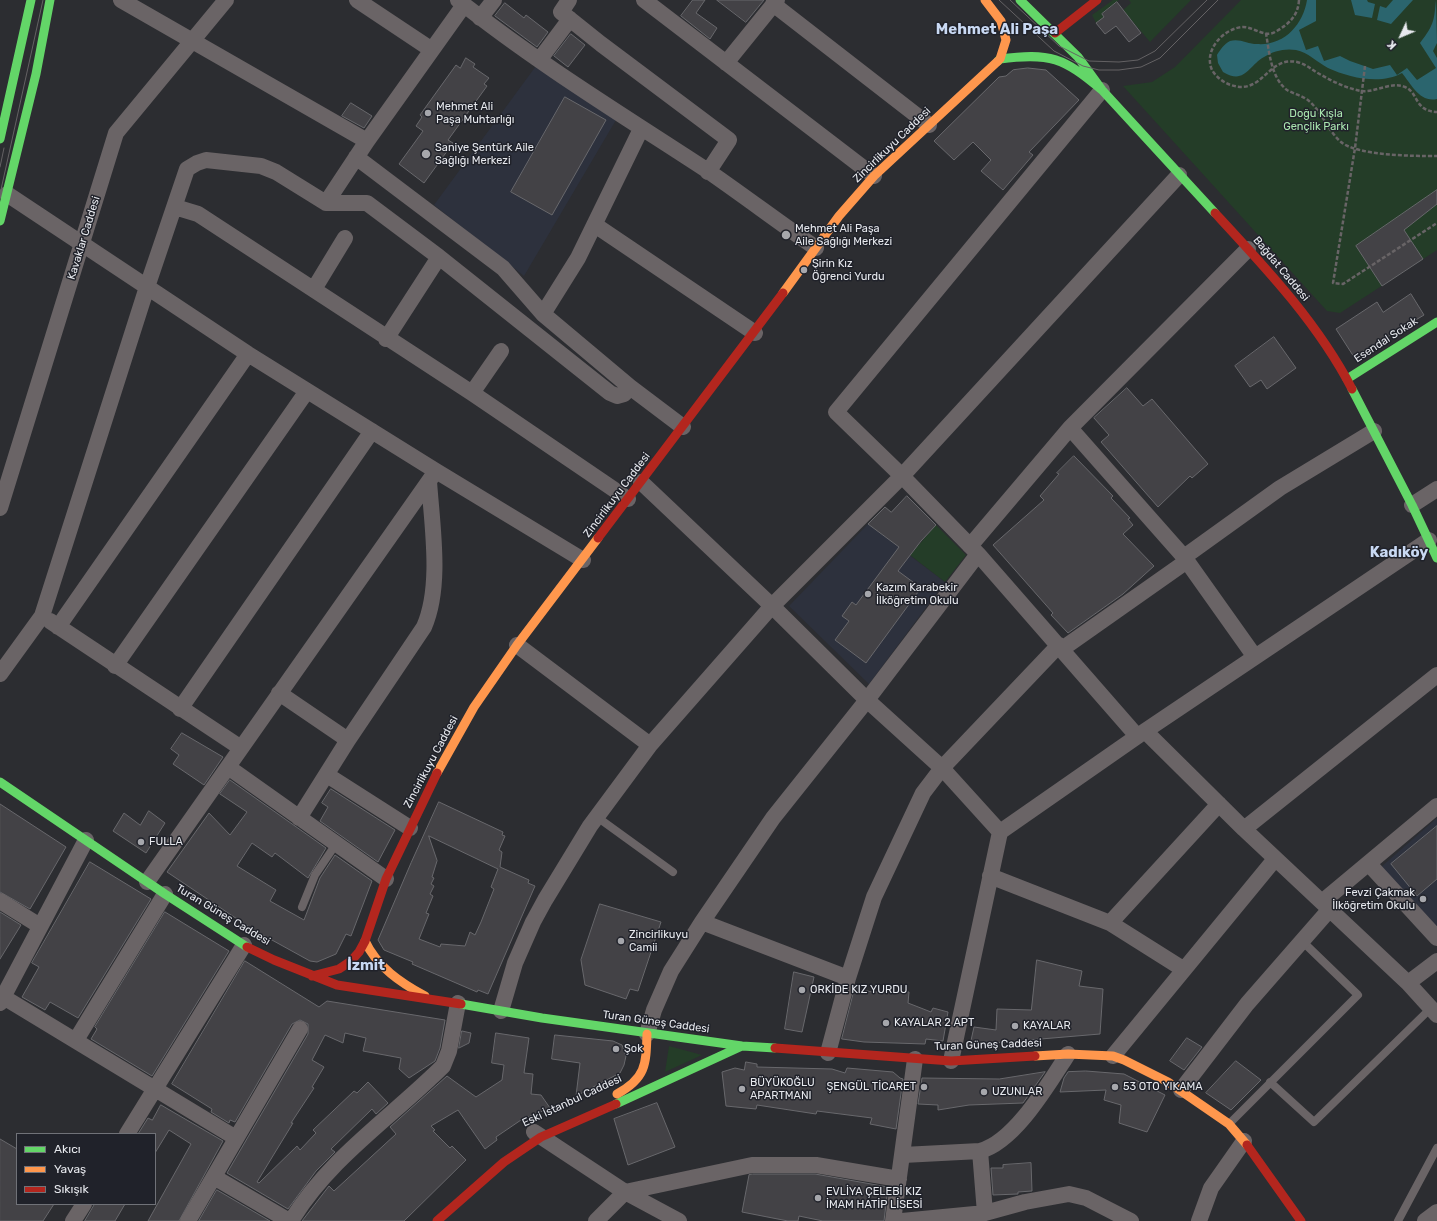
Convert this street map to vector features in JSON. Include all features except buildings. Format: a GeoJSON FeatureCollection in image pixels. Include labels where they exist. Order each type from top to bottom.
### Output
{"type":"FeatureCollection","features":[{"type":"Feature","properties":{"kind":"main road"},"geometry":{"type":"LineString","coordinates":[[0,139],[31,0]]}},
{"type":"Feature","properties":{"kind":"main road"},"geometry":{"type":"LineString","coordinates":[[0,221],[3,190],[36,74],[50,0]]}},
{"type":"Feature","properties":{"kind":"main road","name":"Bağdat Caddesi"},"geometry":{"type":"LineString","coordinates":[[1020,0],[1078,57],[1102,90],[1286,292],[1318,335],[1347,379],[1412,505],[1437,558]]}},
{"type":"Feature","properties":{"kind":"main road"},"geometry":{"type":"LineString","coordinates":[[1055,33],[1097,0]]}},
{"type":"Feature","properties":{"kind":"main road","name":"Zincirlikuyu Caddesi"},"geometry":{"type":"LineString","coordinates":[[312,976],[329,973],[346,964],[359,952],[365,941],[386,879],[455,740],[474,707],[517,645],[755,333],[839,216],[874,176],[1000,59],[1006,40],[1001,21],[986,1]]}},
{"type":"Feature","properties":{"kind":"main road"},"geometry":{"type":"LineString","coordinates":[[1000,59],[1028,55],[1056,59],[1077,69],[1102,90]]}},
{"type":"Feature","properties":{"kind":"main road","name":"Esendal Sokak"},"geometry":{"type":"LineString","coordinates":[[1347,379],[1437,322]]}},
{"type":"Feature","properties":{"kind":"main road","name":"Turan Güneş Caddesi"},"geometry":{"type":"LineString","coordinates":[[0,782],[147,882],[244,945],[312,976],[336,985],[428,998],[647,1034],[742,1046],[951,1061],[1068,1054],[1113,1056],[1147,1070],[1181,1090],[1229,1124],[1244,1141],[1300,1221]]}},
{"type":"Feature","properties":{"kind":"main road"},"geometry":{"type":"LineString","coordinates":[[365,941],[368,949],[386,968],[412,990],[428,998]]}},
{"type":"Feature","properties":{"kind":"main road"},"geometry":{"type":"LineString","coordinates":[[647,1034],[658,1046]]}},
{"type":"Feature","properties":{"kind":"main road","name":"Eski İstanbul Caddesi"},"geometry":{"type":"LineString","coordinates":[[433,1219],[450,1211],[532,1136],[636,1084],[644,1071],[647,1058],[647,1034]]}},
{"type":"Feature","properties":{"kind":"main road","name":"Eski İstanbul Caddesi"},"geometry":{"type":"LineString","coordinates":[[532,1136],[640,1094],[742,1046]]}},
{"type":"Feature","properties":{"kind":"main road","name":"Eski İstanbul Caddesi"},"geometry":{"type":"LineString","coordinates":[[640,1094],[658,1073]]}},
{"type":"Feature","properties":{"kind":"main road"},"geometry":{"type":"LineString","coordinates":[[487,1164],[504,1150]]}},
{"type":"Feature","properties":{"kind":"main road","name":"Eski İstanbul Caddesi"},"geometry":{"type":"LineString","coordinates":[[450,1211],[471,1178]]}},
{"type":"Feature","properties":{"kind":"street"},"geometry":{"type":"LineString","coordinates":[[121,0],[367,141]]}},
{"type":"Feature","properties":{"kind":"street","name":"Kavaklar Caddesi"},"geometry":{"type":"LineString","coordinates":[[0,508],[83,244],[116,133],[226,0]]}},
{"type":"Feature","properties":{"kind":"street"},"geometry":{"type":"LineString","coordinates":[[357,0],[432,50]]}},
{"type":"Feature","properties":{"kind":"street"},"geometry":{"type":"LineString","coordinates":[[480,18],[494,0]]}},
{"type":"Feature","properties":{"kind":"street"},"geometry":{"type":"LineString","coordinates":[[569,0],[560,12],[729,140],[708,172]]}},
{"type":"Feature","properties":{"kind":"street"},"geometry":{"type":"LineString","coordinates":[[644,0],[661,5],[726,63],[874,176]]}},
{"type":"Feature","properties":{"kind":"street"},"geometry":{"type":"LineString","coordinates":[[726,63],[775,2],[929,125]]}},
{"type":"Feature","properties":{"kind":"street"},"geometry":{"type":"LineString","coordinates":[[326,203],[367,141],[432,50],[461,3],[480,18],[641,129],[708,172],[816,248]]}},
{"type":"Feature","properties":{"kind":"street"},"geometry":{"type":"LineString","coordinates":[[540,59],[570,19]]}},
{"type":"Feature","properties":{"kind":"street"},"geometry":{"type":"LineString","coordinates":[[1102,90],[836,412],[902,476],[974,550],[1141,733],[1219,804],[1275,859],[1408,983],[1434,1011]]}},
{"type":"Feature","properties":{"kind":"street"},"geometry":{"type":"LineString","coordinates":[[543,314],[578,258],[641,129]]}},
{"type":"Feature","properties":{"kind":"street"},"geometry":{"type":"LineString","coordinates":[[356,157],[503,268],[543,314],[630,387],[683,427]]}},
{"type":"Feature","properties":{"kind":"street"},"geometry":{"type":"LineString","coordinates":[[0,674],[42,616],[147,287],[187,169],[197,163],[206,160],[261,166],[276,172],[326,203],[367,203],[439,257],[610,393],[617,396],[624,394],[630,387]]}},
{"type":"Feature","properties":{"kind":"street"},"geometry":{"type":"LineString","coordinates":[[501,1011],[515,963],[532,922],[569,858],[650,745],[772,606],[902,476],[1180,175]]}},
{"type":"Feature","properties":{"kind":"street"},"geometry":{"type":"LineString","coordinates":[[3,190],[248,354],[372,431],[432,476],[583,560]]}},
{"type":"Feature","properties":{"kind":"street"},"geometry":{"type":"LineString","coordinates":[[175,207],[198,214],[314,289],[386,339],[472,393],[628,498]]}},
{"type":"Feature","properties":{"kind":"street"},"geometry":{"type":"LineString","coordinates":[[595,225],[755,333]]}},
{"type":"Feature","properties":{"kind":"street"},"geometry":{"type":"LineString","coordinates":[[314,289],[345,238]]}},
{"type":"Feature","properties":{"kind":"street"},"geometry":{"type":"LineString","coordinates":[[647,1034],[663,987],[702,922],[773,818],[867,700],[974,550],[1070,428],[1248,249]]}},
{"type":"Feature","properties":{"kind":"street"},"geometry":{"type":"LineString","coordinates":[[386,339],[439,257]]}},
{"type":"Feature","properties":{"kind":"street"},"geometry":{"type":"LineString","coordinates":[[472,393],[501,351]]}},
{"type":"Feature","properties":{"kind":"street"},"geometry":{"type":"LineString","coordinates":[[58,627],[248,354]]}},
{"type":"Feature","properties":{"kind":"street"},"geometry":{"type":"LineString","coordinates":[[115,666],[307,391]]}},
{"type":"Feature","properties":{"kind":"street"},"geometry":{"type":"LineString","coordinates":[[1070,428],[1185,559],[1255,657]]}},
{"type":"Feature","properties":{"kind":"street"},"geometry":{"type":"LineString","coordinates":[[180,709],[372,431]]}},
{"type":"Feature","properties":{"kind":"street"},"geometry":{"type":"LineString","coordinates":[[828,1053],[848,978],[874,897],[923,793],[942,768],[1061,647],[1185,559],[1280,488],[1374,431]]}},
{"type":"Feature","properties":{"kind":"street"},"geometry":{"type":"LineString","coordinates":[[147,882],[432,476]]}},
{"type":"Feature","properties":{"kind":"street"},"geometry":{"type":"LineString","coordinates":[[299,818],[348,740],[424,627],[431,611],[434,583],[432,476]]}},
{"type":"Feature","properties":{"kind":"street"},"geometry":{"type":"LineString","coordinates":[[641,482],[772,606],[867,700],[942,768],[1000,832]]}},
{"type":"Feature","properties":{"kind":"street"},"geometry":{"type":"LineString","coordinates":[[1412,505],[1437,489]]}},
{"type":"Feature","properties":{"kind":"street"},"geometry":{"type":"LineString","coordinates":[[951,1061],[1000,832],[1141,733],[1429,540]]}},
{"type":"Feature","properties":{"kind":"street"},"geometry":{"type":"LineString","coordinates":[[42,616],[115,666],[241,748]]}},
{"type":"Feature","properties":{"kind":"street"},"geometry":{"type":"LineString","coordinates":[[517,645],[650,745]]}},
{"type":"Feature","properties":{"kind":"street"},"geometry":{"type":"LineString","coordinates":[[1244,829],[1437,675]]}},
{"type":"Feature","properties":{"kind":"street"},"geometry":{"type":"LineString","coordinates":[[279,693],[348,740]]}},
{"type":"Feature","properties":{"kind":"street"},"geometry":{"type":"LineString","coordinates":[[228,767],[386,879]]}},
{"type":"Feature","properties":{"kind":"street"},"geometry":{"type":"LineString","coordinates":[[327,774],[410,828]]}},
{"type":"Feature","properties":{"kind":"street"},"geometry":{"type":"LineString","coordinates":[[1110,923],[1219,804]]}},
{"type":"Feature","properties":{"kind":"street"},"geometry":{"type":"LineString","coordinates":[[1181,1090],[1247,1004],[1302,941],[1326,906],[1369,864],[1437,806]]}},
{"type":"Feature","properties":{"kind":"street"},"geometry":{"type":"LineString","coordinates":[[86,840],[1,998],[76,1040],[236,1138]]}},
{"type":"Feature","properties":{"kind":"street"},"geometry":{"type":"LineString","coordinates":[[1113,1056],[1275,859]]}},
{"type":"Feature","properties":{"kind":"street"},"geometry":{"type":"LineString","coordinates":[[1369,864],[1437,938]]}},
{"type":"Feature","properties":{"kind":"street"},"geometry":{"type":"LineString","coordinates":[[990,876],[1110,923],[1183,969]]}},
{"type":"Feature","properties":{"kind":"street"},"geometry":{"type":"LineString","coordinates":[[76,1040],[165,894]]}},
{"type":"Feature","properties":{"kind":"street"},"geometry":{"type":"LineString","coordinates":[[0,901],[40,926]]}},
{"type":"Feature","properties":{"kind":"street"},"geometry":{"type":"LineString","coordinates":[[702,922],[848,978]]}},
{"type":"Feature","properties":{"kind":"street"},"geometry":{"type":"LineString","coordinates":[[128,1133],[244,945]]}},
{"type":"Feature","properties":{"kind":"street"},"geometry":{"type":"LineString","coordinates":[[1408,983],[1437,961]]}},
{"type":"Feature","properties":{"kind":"street"},"geometry":{"type":"LineString","coordinates":[[214,1177],[290,1221],[303,1201],[323,1176],[443,1066],[449,1051],[458,1003]]}},
{"type":"Feature","properties":{"kind":"street"},"geometry":{"type":"LineString","coordinates":[[188,1221],[300,1029]]}},
{"type":"Feature","properties":{"kind":"street"},"geometry":{"type":"LineString","coordinates":[[903,1155],[980,1151],[992,1147],[998,1143],[1036,1103],[1068,1054]]}},
{"type":"Feature","properties":{"kind":"street"},"geometry":{"type":"LineString","coordinates":[[893,1221],[915,1059]]}},
{"type":"Feature","properties":{"kind":"street"},"geometry":{"type":"LineString","coordinates":[[532,1136],[625,1192],[679,1221]]}},
{"type":"Feature","properties":{"kind":"street"},"geometry":{"type":"LineString","coordinates":[[1199,1221],[1211,1188],[1244,1141]]}},
{"type":"Feature","properties":{"kind":"street"},"geometry":{"type":"LineString","coordinates":[[980,1151],[985,1213]]}},
{"type":"Feature","properties":{"kind":"street"},"geometry":{"type":"LineString","coordinates":[[596,1221],[625,1192],[752,1166],[816,1165],[899,1179]]}},
{"type":"Feature","properties":{"kind":"street"},"geometry":{"type":"LineString","coordinates":[[902,1221],[985,1213],[1025,1202],[1069,1194],[1086,1198],[1131,1221]]}},
{"type":"Feature","properties":{"kind":"street"},"geometry":{"type":"LineString","coordinates":[[73,1221],[83,1205]]}},
{"type":"Feature","properties":{"kind":"street"},"geometry":{"type":"LineString","coordinates":[[1425,1221],[1437,1212]]}},
{"type":"Feature","properties":{"kind":"lane"},"geometry":{"type":"LineString","coordinates":[[597,817],[673,872]]}},
{"type":"Feature","properties":{"kind":"lane"},"geometry":{"type":"LineString","coordinates":[[302,907],[315,875],[336,844]]}},
{"type":"Feature","properties":{"kind":"lane"},"geometry":{"type":"LineString","coordinates":[[1229,1124],[1358,995],[1302,941]]}},
{"type":"Feature","properties":{"kind":"lane"},"geometry":{"type":"LineString","coordinates":[[1270,1082],[1314,1122],[1434,1011]]}},
{"type":"Feature","properties":{"kind":"lane"},"geometry":{"type":"LineString","coordinates":[[1398,1221],[1437,1148]]}},
{"type":"Feature","properties":{"kind":"path"},"geometry":{"type":"LineString","coordinates":[[1300,0],[1299,8],[1292,20],[1273,33],[1266,33],[1244,27],[1234,29],[1224,34],[1217,41],[1212,50],[1212,70],[1219,78],[1237,88],[1248,87],[1257,83],[1273,68],[1288,60],[1303,63],[1332,80],[1351,89],[1363,92],[1397,85],[1411,91],[1420,106],[1427,110],[1437,112]]}},
{"type":"Feature","properties":{"kind":"path"},"geometry":{"type":"LineString","coordinates":[[1266,33],[1273,68],[1287,89],[1308,100],[1318,110],[1340,141],[1355,148],[1403,155],[1437,156]]}},
{"type":"Feature","properties":{"kind":"path"},"geometry":{"type":"LineString","coordinates":[[1365,66],[1355,148],[1333,283],[1343,284],[1437,223]]}},
{"type":"Feature","properties":{"kind":"shaded area"},"geometry":{"type":"Polygon","coordinates":[[[536,66],[616,120],[524,276],[434,205],[536,66]]]}},
{"type":"Feature","properties":{"kind":"shaded area","name":"Kazım Karabekir İlköğretim Okulu"},"geometry":{"type":"Polygon","coordinates":[[[868,524],[945,582],[869,684],[789,606],[868,524]]]}},
{"type":"Feature","properties":{"kind":"shaded area","name":"Fevzi Çakmak İlköğretim Okulu"},"geometry":{"type":"Polygon","coordinates":[[[1437,818],[1437,930],[1380,868],[1437,818]]]}},
{"type":"Feature","properties":{"kind":"green space"},"geometry":{"type":"Polygon","coordinates":[[[1113,0],[1119,0],[1102,14],[1104,17],[1096,23],[1092,15],[1113,0]]]}},
{"type":"Feature","properties":{"kind":"green space"},"geometry":{"type":"Polygon","coordinates":[[[1129,0],[1191,0],[1150,42],[1123,10],[1131,3],[1129,0]]]}},
{"type":"Feature","properties":{"kind":"green space","name":"Doğu Kışla Gençlik Parkı"},"geometry":{"type":"Polygon","coordinates":[[[1241,0],[1437,0],[1437,250],[1340,313],[1327,311],[1123,86],[1152,82],[1175,67],[1241,0]]]}},
{"type":"Feature","properties":{"kind":"green space"},"geometry":{"type":"Polygon","coordinates":[[[936,525],[966,555],[945,582],[910,555],[936,525]]]}},
{"type":"Feature","properties":{"kind":"green space"},"geometry":{"type":"Polygon","coordinates":[[[669,1046],[702,1055],[665,1072],[669,1046]]]}},
{"type":"Feature","properties":{"kind":"water"},"geometry":{"type":"Polygon","coordinates":[[[1307,0],[1316,0],[1316,21],[1299,30],[1306,50],[1318,46],[1324,61],[1340,56],[1373,69],[1390,65],[1397,75],[1407,68],[1417,80],[1436,68],[1420,43],[1429,31],[1433,22],[1436,0],[1437,43],[1433,51],[1437,58],[1437,99],[1426,98],[1416,92],[1402,73],[1394,77],[1385,79],[1365,79],[1346,75],[1328,68],[1309,55],[1292,49],[1279,50],[1271,53],[1259,61],[1246,73],[1241,75],[1230,75],[1223,72],[1218,63],[1217,55],[1226,44],[1230,41],[1237,40],[1254,44],[1267,44],[1284,38],[1297,25],[1305,9],[1307,0]]]}},
{"type":"Feature","properties":{"kind":"water"},"geometry":{"type":"Polygon","coordinates":[[[1351,0],[1367,0],[1368,2],[1375,4],[1372,18],[1355,15],[1351,0]]]}},
{"type":"Feature","properties":{"kind":"water"},"geometry":{"type":"Polygon","coordinates":[[[1393,0],[1413,0],[1391,24],[1377,20],[1380,6],[1386,8],[1393,0]]]}},
{"type":"Feature","properties":{"kind":"tram line"},"geometry":{"type":"LineString","coordinates":[[0,194],[43,0]]}},
{"type":"Feature","properties":{"kind":"tram line"},"geometry":{"type":"LineString","coordinates":[[999,0],[1054,51],[1083,66],[1099,70],[1119,70],[1141,67],[1160,58],[1218,0]]}},
{"type":"Feature","properties":{"kind":"tram line"},"geometry":{"type":"LineString","coordinates":[[1010,0],[1059,46],[1089,61],[1119,62],[1138,60],[1155,51],[1207,0]]}},
{"type":"Feature","properties":{"kind":"tram line"},"geometry":{"type":"LineString","coordinates":[[0,167],[4,148]]}},
{"type":"Feature","properties":{"kind":"traffic: fast"},"geometry":{"type":"LineString","coordinates":[[0,139],[31,0]]}},
{"type":"Feature","properties":{"kind":"traffic: fast"},"geometry":{"type":"LineString","coordinates":[[0,221],[36,74],[50,0]]}},
{"type":"Feature","properties":{"kind":"traffic: fast"},"geometry":{"type":"LineString","coordinates":[[1020,0],[1078,57],[1102,90],[1215,213]]}},
{"type":"Feature","properties":{"kind":"traffic: fast"},"geometry":{"type":"LineString","coordinates":[[998,61],[1000,59],[1032,56],[1056,60],[1077,71],[1102,90]]}},
{"type":"Feature","properties":{"kind":"traffic: fast"},"geometry":{"type":"LineString","coordinates":[[1347,379],[1437,322]]}},
{"type":"Feature","properties":{"kind":"traffic: fast"},"geometry":{"type":"LineString","coordinates":[[1352,389],[1412,505],[1437,558]]}},
{"type":"Feature","properties":{"kind":"traffic: fast"},"geometry":{"type":"LineString","coordinates":[[0,782],[165,894],[247,947]]}},
{"type":"Feature","properties":{"kind":"traffic: fast"},"geometry":{"type":"LineString","coordinates":[[461,1004],[542,1018],[742,1046],[775,1048]]}},
{"type":"Feature","properties":{"kind":"traffic: fast"},"geometry":{"type":"LineString","coordinates":[[616,1104],[742,1046]]}},
{"type":"Feature","properties":{"kind":"traffic: slow"},"geometry":{"type":"LineString","coordinates":[[985,0],[1001,21],[1006,40],[1000,59]]}},
{"type":"Feature","properties":{"kind":"traffic: slow"},"geometry":{"type":"LineString","coordinates":[[783,293],[839,216],[874,176],[998,61]]}},
{"type":"Feature","properties":{"kind":"traffic: slow"},"geometry":{"type":"LineString","coordinates":[[437,773],[474,707],[517,645],[598,538]]}},
{"type":"Feature","properties":{"kind":"traffic: slow"},"geometry":{"type":"LineString","coordinates":[[365,941],[376,959],[390,973],[407,986],[425,996]]}},
{"type":"Feature","properties":{"kind":"traffic: slow"},"geometry":{"type":"LineString","coordinates":[[617,1094],[627,1088],[639,1076],[645,1062],[647,1034]]}},
{"type":"Feature","properties":{"kind":"traffic: slow"},"geometry":{"type":"LineString","coordinates":[[1035,1056],[1068,1054],[1113,1056],[1124,1060],[1168,1082],[1229,1124],[1247,1145]]}},
{"type":"Feature","properties":{"kind":"traffic: jam"},"geometry":{"type":"LineString","coordinates":[[1055,33],[1097,0]]}},
{"type":"Feature","properties":{"kind":"traffic: jam"},"geometry":{"type":"LineString","coordinates":[[1215,213],[1290,296],[1323,341],[1352,389]]}},
{"type":"Feature","properties":{"kind":"traffic: jam"},"geometry":{"type":"LineString","coordinates":[[598,538],[783,293]]}},
{"type":"Feature","properties":{"kind":"traffic: jam"},"geometry":{"type":"LineString","coordinates":[[312,976],[339,969],[351,961],[359,952],[365,941],[386,879],[437,773]]}},
{"type":"Feature","properties":{"kind":"traffic: jam"},"geometry":{"type":"LineString","coordinates":[[247,947],[274,960],[337,985],[461,1004]]}},
{"type":"Feature","properties":{"kind":"traffic: jam"},"geometry":{"type":"LineString","coordinates":[[775,1048],[951,1061],[1035,1056]]}},
{"type":"Feature","properties":{"kind":"traffic: jam"},"geometry":{"type":"LineString","coordinates":[[437,1221],[504,1162],[541,1137],[616,1104]]}},
{"type":"Feature","properties":{"kind":"traffic: jam"},"geometry":{"type":"LineString","coordinates":[[1247,1145],[1301,1221]]}},
{"type":"Feature","properties":{"kind":"place","name":"Mehmet Ali Paşa Muhtarlığı"},"geometry":{"type":"Point","coordinates":[428,113]}},
{"type":"Feature","properties":{"kind":"place","name":"Saniye Şentürk Aile Sağlığı Merkezi"},"geometry":{"type":"Point","coordinates":[426,154]}},
{"type":"Feature","properties":{"kind":"place","name":"Mehmet Ali Paşa Aile Sağlığı Merkezi"},"geometry":{"type":"Point","coordinates":[786,235]}},
{"type":"Feature","properties":{"kind":"place","name":"Şirin Kız Öğrenci Yurdu"},"geometry":{"type":"Point","coordinates":[804,270]}},
{"type":"Feature","properties":{"kind":"place","name":"Kazım Karabekir İlköğretim Okulu"},"geometry":{"type":"Point","coordinates":[868,594]}},
{"type":"Feature","properties":{"kind":"place","name":"FULLA"},"geometry":{"type":"Point","coordinates":[141,842]}},
{"type":"Feature","properties":{"kind":"place","name":"Fevzi Çakmak İlköğretim Okulu"},"geometry":{"type":"Point","coordinates":[1423,899]}},
{"type":"Feature","properties":{"kind":"place","name":"Zincirlikuyu Camii"},"geometry":{"type":"Point","coordinates":[621,941]}},
{"type":"Feature","properties":{"kind":"place","name":"ORKİDE KIZ YURDU"},"geometry":{"type":"Point","coordinates":[802,990]}},
{"type":"Feature","properties":{"kind":"place","name":"KAYALAR 2 APT"},"geometry":{"type":"Point","coordinates":[886,1023]}},
{"type":"Feature","properties":{"kind":"place","name":"KAYALAR"},"geometry":{"type":"Point","coordinates":[1015,1026]}},
{"type":"Feature","properties":{"kind":"place","name":"Şok"},"geometry":{"type":"Point","coordinates":[616,1049]}},
{"type":"Feature","properties":{"kind":"place","name":"ŞENGÜL TİCARET"},"geometry":{"type":"Point","coordinates":[924,1087]}},
{"type":"Feature","properties":{"kind":"place","name":"53 OTO YIKAMA"},"geometry":{"type":"Point","coordinates":[1115,1087]}},
{"type":"Feature","properties":{"kind":"place","name":"BÜYÜKOĞLU APARTMANI"},"geometry":{"type":"Point","coordinates":[742,1089]}},
{"type":"Feature","properties":{"kind":"place","name":"UZUNLAR"},"geometry":{"type":"Point","coordinates":[984,1092]}},
{"type":"Feature","properties":{"kind":"place","name":"EVLİYA ÇELEBİ KIZ İMAM HATİP LİSESİ"},"geometry":{"type":"Point","coordinates":[818,1198]}},
{"type":"Feature","properties":{"kind":"district","name":"Mehmet Ali Paşa"},"geometry":{"type":"Point","coordinates":[997,30]}},
{"type":"Feature","properties":{"kind":"district","name":"Kadıköy"},"geometry":{"type":"Point","coordinates":[1399,553]}},
{"type":"Feature","properties":{"kind":"district","name":"İzmit"},"geometry":{"type":"Point","coordinates":[366,966]}}]}
